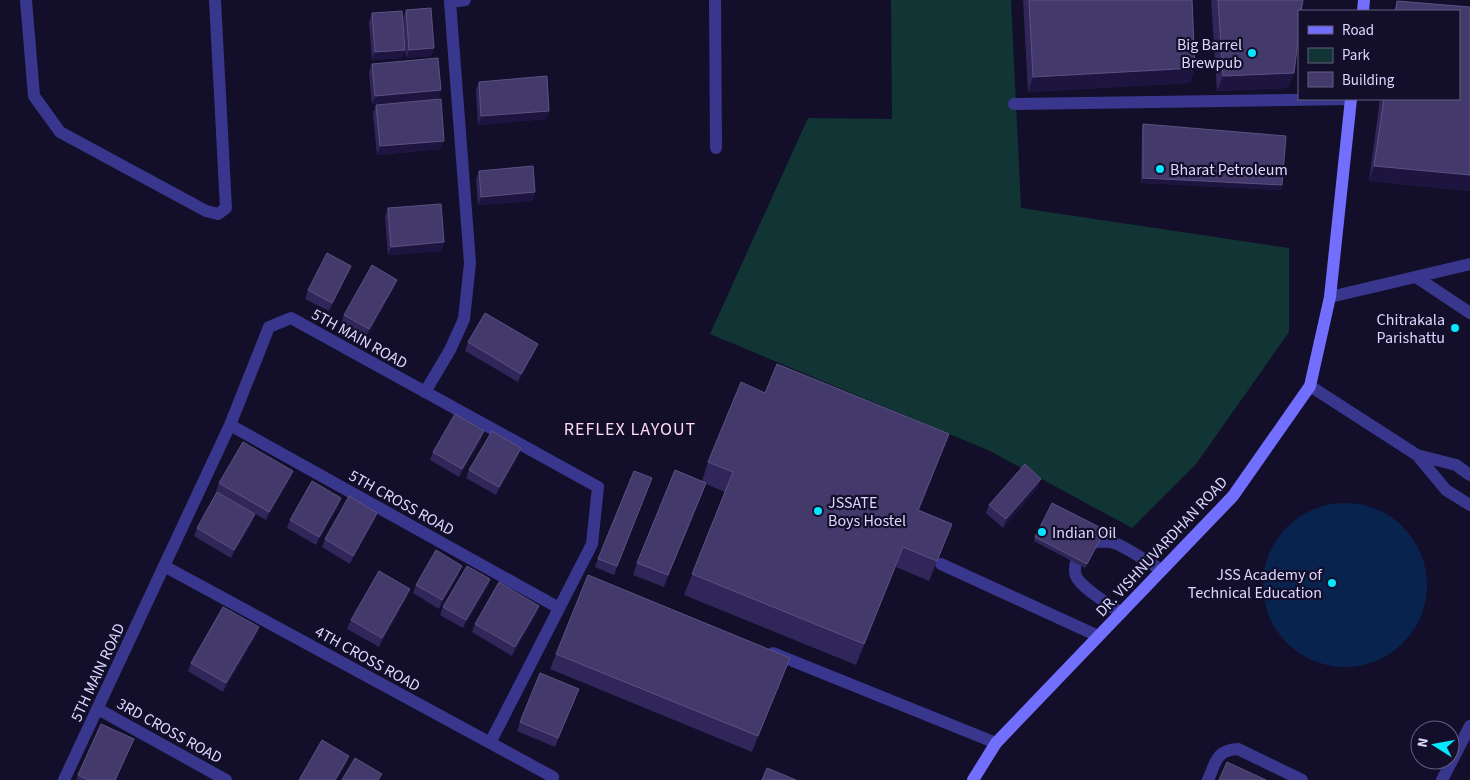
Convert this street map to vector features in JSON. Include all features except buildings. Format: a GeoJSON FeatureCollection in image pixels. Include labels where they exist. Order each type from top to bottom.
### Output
{"type":"FeatureCollection","features":[{"type":"Feature","properties":{"kind":"main road","name":"DR. VISHNUVARDHAN ROAD"},"geometry":{"type":"LineString","coordinates":[[973,780],[996,743],[1233,496],[1310,386],[1330,296],[1351,100]]}},
{"type":"Feature","properties":{"kind":"street"},"geometry":{"type":"LineString","coordinates":[[26,0],[34,96],[60,132],[206,211],[218,214],[226,208],[215,0]]}},
{"type":"Feature","properties":{"kind":"street"},"geometry":{"type":"LineString","coordinates":[[425,392],[450,350],[464,319],[470,263],[450,1],[465,0]]}},
{"type":"Feature","properties":{"kind":"street"},"geometry":{"type":"LineString","coordinates":[[715,0],[716,148]]}},
{"type":"Feature","properties":{"kind":"street"},"geometry":{"type":"LineString","coordinates":[[1014,104],[1298,100]]}},
{"type":"Feature","properties":{"kind":"street"},"geometry":{"type":"LineString","coordinates":[[1330,296],[1470,264]]}},
{"type":"Feature","properties":{"kind":"street"},"geometry":{"type":"LineString","coordinates":[[1416,277],[1470,313]]}},
{"type":"Feature","properties":{"kind":"street","name":"5TH MAIN ROAD"},"geometry":{"type":"LineString","coordinates":[[64,780],[230,425],[269,327],[290,318],[598,487],[592,544],[490,743]]}},
{"type":"Feature","properties":{"kind":"street"},"geometry":{"type":"LineString","coordinates":[[1310,386],[1417,455],[1446,490],[1470,506]]}},
{"type":"Feature","properties":{"kind":"street","name":"5TH CROSS ROAD"},"geometry":{"type":"LineString","coordinates":[[230,425],[559,608]]}},
{"type":"Feature","properties":{"kind":"street"},"geometry":{"type":"LineString","coordinates":[[1417,455],[1456,465],[1470,475]]}},
{"type":"Feature","properties":{"kind":"street"},"geometry":{"type":"LineString","coordinates":[[1121,613],[1081,583],[1075,574],[1076,564],[1081,552],[1088,544],[1100,542],[1115,543],[1162,570]]}},
{"type":"Feature","properties":{"kind":"street"},"geometry":{"type":"LineString","coordinates":[[941,564],[1098,636]]}},
{"type":"Feature","properties":{"kind":"street","name":"4TH CROSS ROAD"},"geometry":{"type":"LineString","coordinates":[[164,566],[554,779]]}},
{"type":"Feature","properties":{"kind":"street"},"geometry":{"type":"LineString","coordinates":[[760,647],[996,743]]}},
{"type":"Feature","properties":{"kind":"street","name":"3RD CROSS ROAD"},"geometry":{"type":"LineString","coordinates":[[98,709],[226,780]]}},
{"type":"Feature","properties":{"kind":"street"},"geometry":{"type":"LineString","coordinates":[[1442,780],[1470,726]]}},
{"type":"Feature","properties":{"kind":"street"},"geometry":{"type":"LineString","coordinates":[[1208,780],[1220,754],[1226,750],[1238,749],[1302,780]]}},
{"type":"Feature","properties":{"kind":"green space"},"geometry":{"type":"Polygon","coordinates":[[[891,0],[1011,0],[1021,208],[1289,248],[1289,332],[1196,464],[1132,528],[990,451],[710,334],[808,118],[892,119],[891,0]]]}},
{"type":"Feature","properties":{"kind":"water"},"geometry":{"type":"Polygon","coordinates":[[[1345,503],[1376,509],[1403,527],[1421,554],[1427,585],[1421,616],[1403,643],[1376,661],[1345,667],[1314,661],[1287,643],[1269,616],[1263,585],[1269,554],[1287,527],[1314,509],[1345,503]]]}},
{"type":"Feature","properties":{"kind":"place","name":"Big Barrel Brewpub"},"geometry":{"type":"Point","coordinates":[1252,53]}},
{"type":"Feature","properties":{"kind":"place","name":"Bharat Petroleum"},"geometry":{"type":"Point","coordinates":[1160,169]}},
{"type":"Feature","properties":{"kind":"place","name":"Chitrakala Parishattu"},"geometry":{"type":"Point","coordinates":[1455,328]}},
{"type":"Feature","properties":{"kind":"place","name":"JSSATE Boys Hostel"},"geometry":{"type":"Point","coordinates":[818,511]}},
{"type":"Feature","properties":{"kind":"place","name":"Indian Oil"},"geometry":{"type":"Point","coordinates":[1042,532]}},
{"type":"Feature","properties":{"kind":"place","name":"JSS Academy of Technical Education"},"geometry":{"type":"Point","coordinates":[1332,583]}},
{"type":"Feature","properties":{"kind":"district","name":"REFLEX LAYOUT"},"geometry":{"type":"Point","coordinates":[630,429]}}]}
